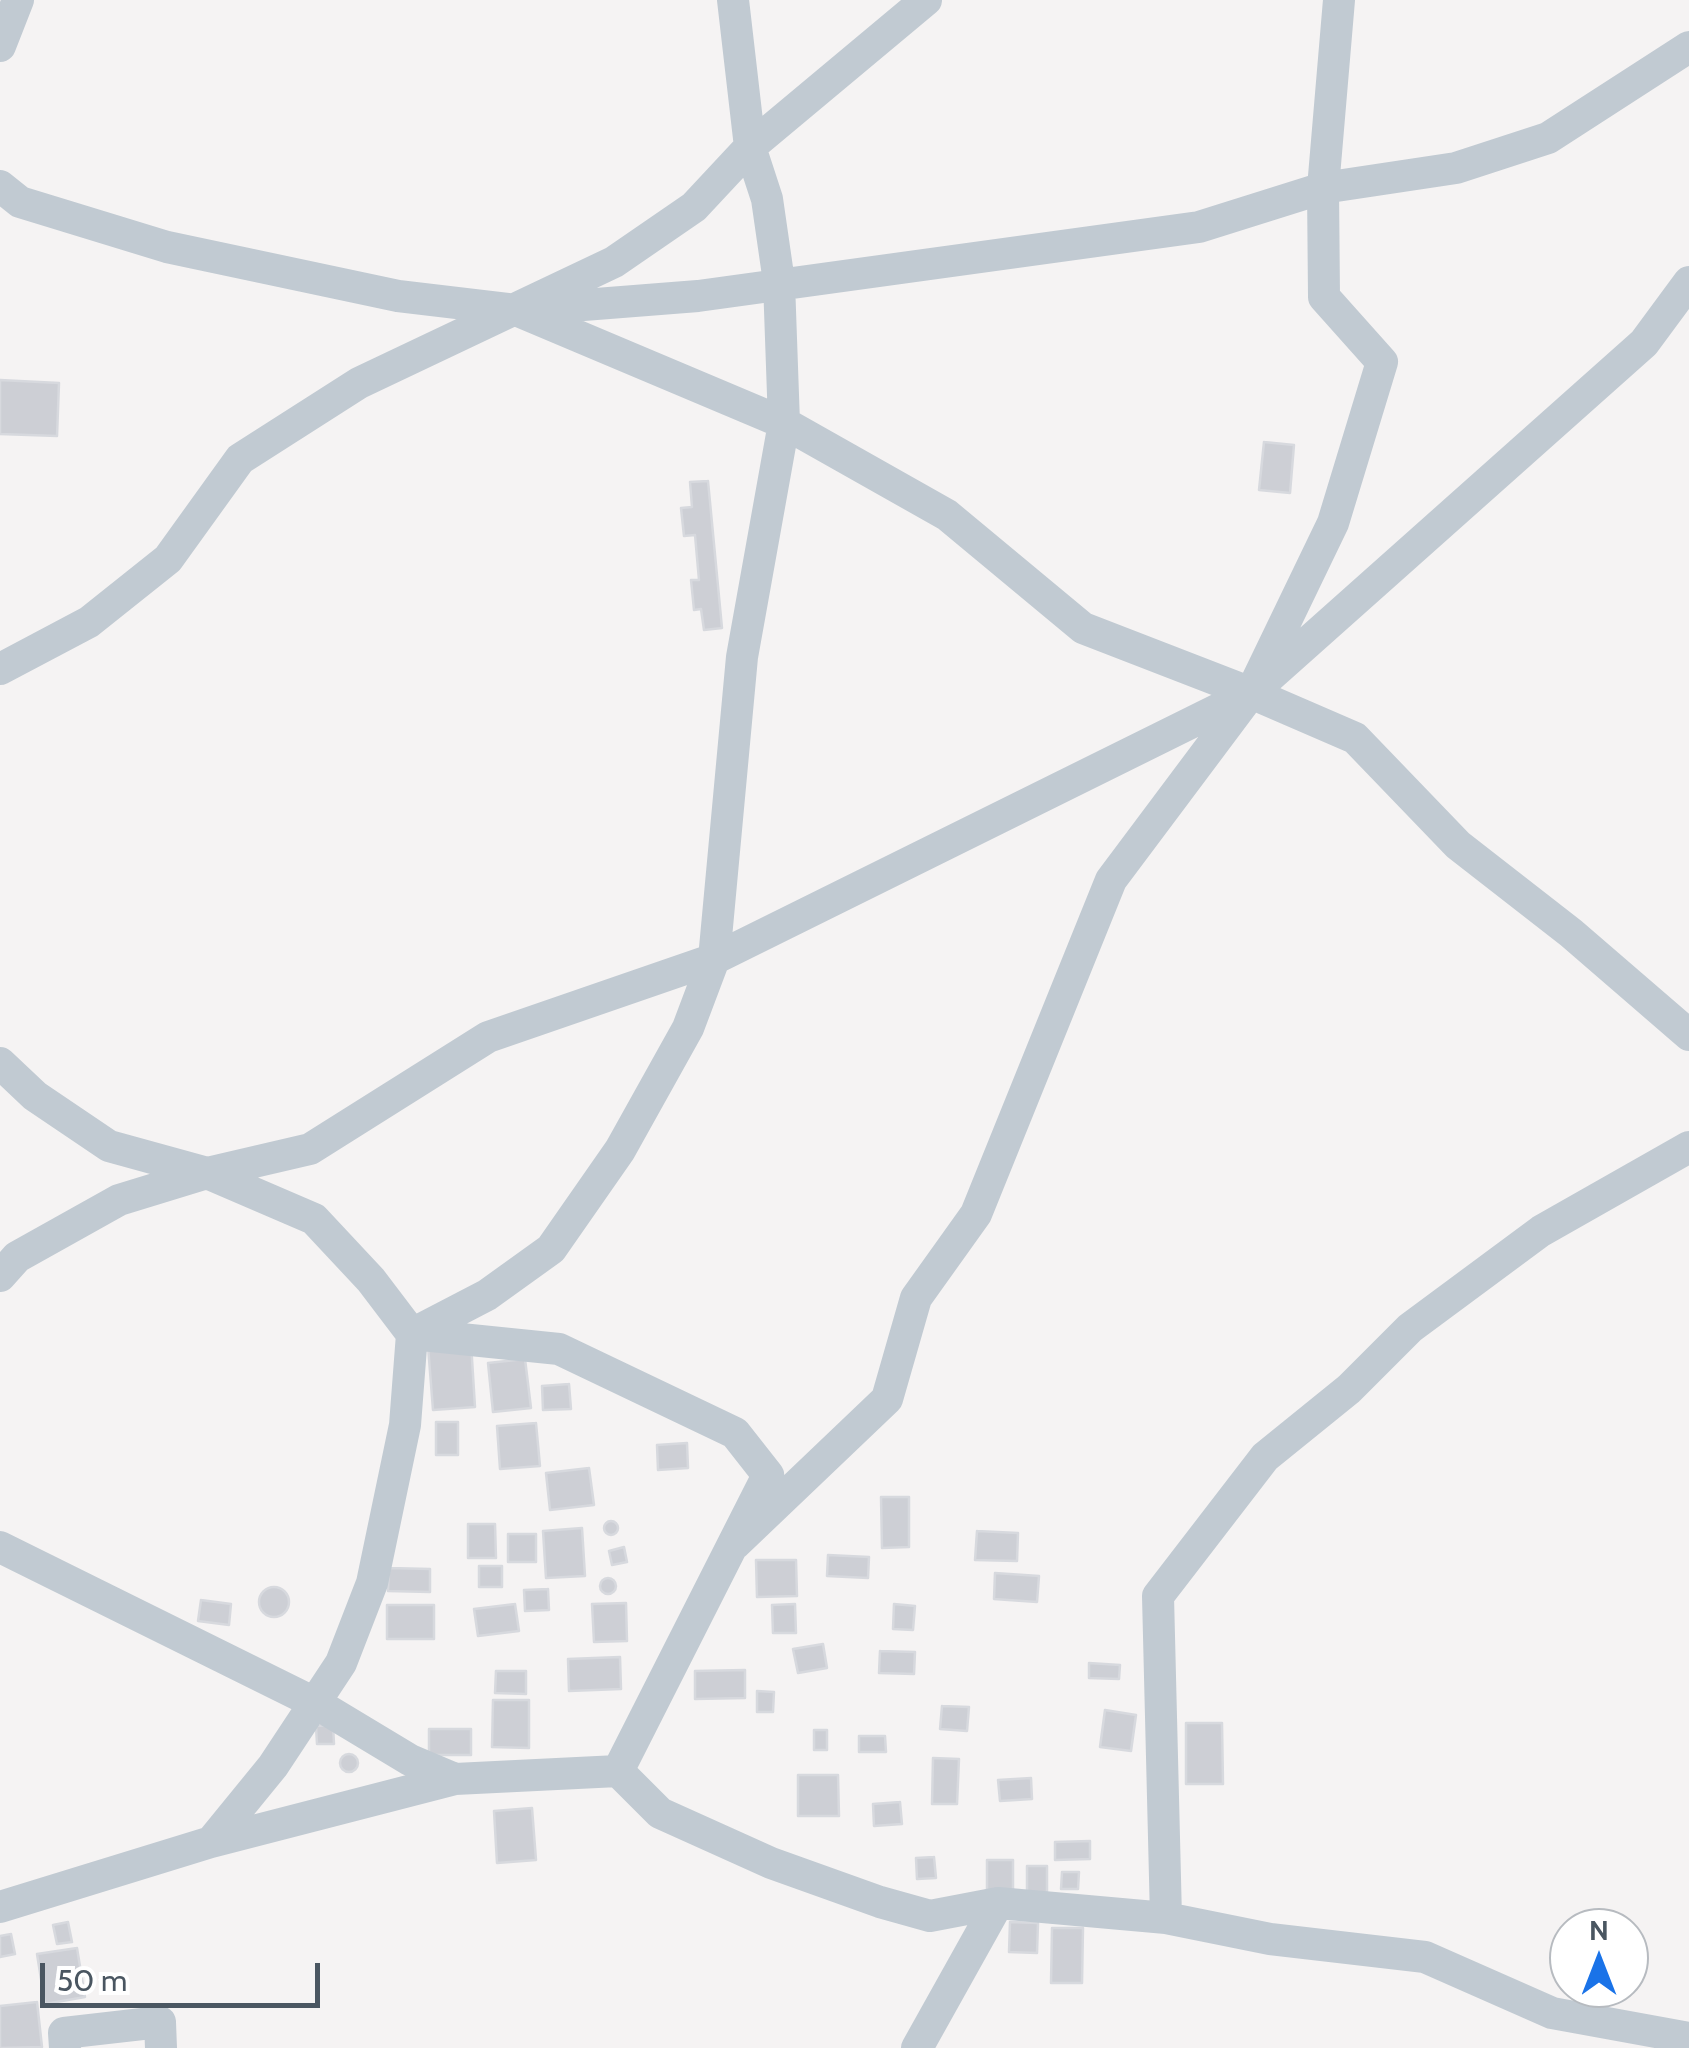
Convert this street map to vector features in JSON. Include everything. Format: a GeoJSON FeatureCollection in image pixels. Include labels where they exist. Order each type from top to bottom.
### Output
{"type":"FeatureCollection","features":[{"type":"Feature","properties":{"kind":"street"},"geometry":{"type":"LineString","coordinates":[[0,46],[18,0]]}},
{"type":"Feature","properties":{"kind":"street"},"geometry":{"type":"LineString","coordinates":[[412,1334],[487,1295],[551,1249],[620,1150],[688,1028],[714,958],[742,657],[784,424],[779,282],[767,199],[750,147],[733,0]]}},
{"type":"Feature","properties":{"kind":"street"},"geometry":{"type":"LineString","coordinates":[[0,670],[89,622],[168,558],[240,459],[360,383],[614,262],[694,207],[750,147],[926,0]]}},
{"type":"Feature","properties":{"kind":"street"},"geometry":{"type":"LineString","coordinates":[[735,1544],[887,1399],[916,1298],[976,1214],[1111,880],[1251,693],[1333,524],[1382,362],[1324,297],[1323,188],[1339,0]]}},
{"type":"Feature","properties":{"kind":"street"},"geometry":{"type":"LineString","coordinates":[[0,186],[20,202],[167,248],[398,296],[516,310],[698,296],[1199,227],[1323,188],[1456,168],[1548,138],[1689,47]]}},
{"type":"Feature","properties":{"kind":"street"},"geometry":{"type":"LineString","coordinates":[[0,1276],[18,1257],[118,1200],[310,1149],[488,1037],[714,958],[1251,693],[1644,343],[1689,282]]}},
{"type":"Feature","properties":{"kind":"street"},"geometry":{"type":"LineString","coordinates":[[516,310],[784,424],[947,515],[1082,628],[1356,738],[1458,845],[1571,933],[1689,1034]]}},
{"type":"Feature","properties":{"kind":"street"},"geometry":{"type":"LineString","coordinates":[[0,1063],[35,1096],[110,1146],[208,1173],[314,1219],[372,1280],[412,1334],[406,1424],[372,1582],[340,1664],[273,1766],[211,1842]]}},
{"type":"Feature","properties":{"kind":"street"},"geometry":{"type":"LineString","coordinates":[[1166,1918],[1158,1596],[1265,1457],[1350,1389],[1410,1328],[1541,1231],[1689,1147]]}},
{"type":"Feature","properties":{"kind":"street"},"geometry":{"type":"LineString","coordinates":[[412,1334],[559,1349],[734,1433],[768,1474],[618,1771]]}},
{"type":"Feature","properties":{"kind":"street"},"geometry":{"type":"LineString","coordinates":[[0,1547],[317,1704],[410,1760],[455,1780]]}},
{"type":"Feature","properties":{"kind":"street"},"geometry":{"type":"LineString","coordinates":[[0,1908],[211,1842],[455,1780],[618,1771],[660,1814],[771,1864],[930,1916],[998,1903],[1166,1918],[1270,1939],[1425,1956],[1552,2013],[1689,2038]]}},
{"type":"Feature","properties":{"kind":"street"},"geometry":{"type":"LineString","coordinates":[[917,2048],[998,1903]]}},
{"type":"Feature","properties":{"kind":"street"},"geometry":{"type":"LineString","coordinates":[[65,2048],[64,2032],[160,2022],[162,2048]]}},
{"type":"Feature","properties":{"kind":"building"},"geometry":{"type":"Polygon","coordinates":[[[0,380],[59,383],[57,436],[0,434],[0,380]]]}},
{"type":"Feature","properties":{"kind":"building"},"geometry":{"type":"Polygon","coordinates":[[[1264,442],[1294,445],[1290,493],[1259,490],[1264,442]]]}},
{"type":"Feature","properties":{"kind":"building"},"geometry":{"type":"Polygon","coordinates":[[[708,481],[722,628],[704,630],[701,609],[694,610],[691,580],[699,580],[695,535],[684,536],[681,508],[692,507],[690,482],[708,481]]]}},
{"type":"Feature","properties":{"kind":"building"},"geometry":{"type":"Polygon","coordinates":[[[471,1343],[475,1407],[433,1410],[428,1346],[471,1343]]]}},
{"type":"Feature","properties":{"kind":"building"},"geometry":{"type":"Polygon","coordinates":[[[525,1359],[531,1408],[493,1412],[488,1363],[525,1359]]]}},
{"type":"Feature","properties":{"kind":"building"},"geometry":{"type":"Polygon","coordinates":[[[569,1384],[571,1409],[543,1410],[542,1386],[569,1384]]]}},
{"type":"Feature","properties":{"kind":"building"},"geometry":{"type":"Polygon","coordinates":[[[436,1422],[458,1422],[458,1455],[436,1455],[436,1422]]]}},
{"type":"Feature","properties":{"kind":"building"},"geometry":{"type":"Polygon","coordinates":[[[536,1423],[540,1466],[500,1469],[497,1426],[536,1423]]]}},
{"type":"Feature","properties":{"kind":"building"},"geometry":{"type":"Polygon","coordinates":[[[687,1443],[688,1468],[658,1470],[657,1445],[687,1443]]]}},
{"type":"Feature","properties":{"kind":"building"},"geometry":{"type":"Polygon","coordinates":[[[589,1468],[594,1505],[550,1510],[546,1473],[589,1468]]]}},
{"type":"Feature","properties":{"kind":"building"},"geometry":{"type":"Polygon","coordinates":[[[881,1497],[909,1497],[909,1547],[882,1548],[881,1497]]]}},
{"type":"Feature","properties":{"kind":"building"},"geometry":{"type":"Polygon","coordinates":[[[611,1521],[618,1528],[611,1535],[604,1528],[611,1521]]]}},
{"type":"Feature","properties":{"kind":"building"},"geometry":{"type":"Polygon","coordinates":[[[468,1524],[495,1524],[496,1558],[468,1558],[468,1524]]]}},
{"type":"Feature","properties":{"kind":"building"},"geometry":{"type":"Polygon","coordinates":[[[582,1528],[585,1576],[546,1578],[543,1531],[582,1528]]]}},
{"type":"Feature","properties":{"kind":"building"},"geometry":{"type":"Polygon","coordinates":[[[977,1531],[1018,1533],[1017,1561],[975,1560],[977,1531]]]}},
{"type":"Feature","properties":{"kind":"building"},"geometry":{"type":"Polygon","coordinates":[[[508,1534],[536,1534],[536,1562],[508,1562],[508,1534]]]}},
{"type":"Feature","properties":{"kind":"building"},"geometry":{"type":"Polygon","coordinates":[[[624,1547],[627,1562],[612,1565],[609,1551],[624,1547]]]}},
{"type":"Feature","properties":{"kind":"building"},"geometry":{"type":"Polygon","coordinates":[[[828,1555],[869,1557],[868,1578],[827,1576],[828,1555]]]}},
{"type":"Feature","properties":{"kind":"building"},"geometry":{"type":"Polygon","coordinates":[[[756,1560],[796,1560],[797,1596],[757,1597],[756,1560]]]}},
{"type":"Feature","properties":{"kind":"building"},"geometry":{"type":"Polygon","coordinates":[[[479,1566],[502,1566],[502,1587],[479,1587],[479,1566]]]}},
{"type":"Feature","properties":{"kind":"building"},"geometry":{"type":"Polygon","coordinates":[[[389,1568],[430,1569],[430,1592],[388,1591],[389,1568]]]}},
{"type":"Feature","properties":{"kind":"building"},"geometry":{"type":"Polygon","coordinates":[[[995,1573],[1039,1576],[1037,1602],[994,1599],[995,1573]]]}},
{"type":"Feature","properties":{"kind":"building"},"geometry":{"type":"Polygon","coordinates":[[[608,1578],[616,1586],[608,1594],[600,1586],[608,1578]]]}},
{"type":"Feature","properties":{"kind":"building"},"geometry":{"type":"Polygon","coordinates":[[[274,1587],[285,1591],[289,1602],[285,1613],[274,1617],[263,1613],[259,1602],[263,1591],[274,1587]]]}},
{"type":"Feature","properties":{"kind":"building"},"geometry":{"type":"Polygon","coordinates":[[[548,1589],[549,1610],[525,1611],[524,1590],[548,1589]]]}},
{"type":"Feature","properties":{"kind":"building"},"geometry":{"type":"Polygon","coordinates":[[[201,1600],[231,1604],[229,1625],[198,1621],[201,1600]]]}},
{"type":"Feature","properties":{"kind":"building"},"geometry":{"type":"Polygon","coordinates":[[[626,1603],[627,1641],[594,1642],[592,1604],[626,1603]]]}},
{"type":"Feature","properties":{"kind":"building"},"geometry":{"type":"Polygon","coordinates":[[[515,1604],[519,1631],[478,1636],[474,1609],[515,1604]]]}},
{"type":"Feature","properties":{"kind":"building"},"geometry":{"type":"Polygon","coordinates":[[[795,1604],[796,1633],[773,1633],[772,1605],[795,1604]]]}},
{"type":"Feature","properties":{"kind":"building"},"geometry":{"type":"Polygon","coordinates":[[[894,1604],[915,1606],[913,1630],[893,1629],[894,1604]]]}},
{"type":"Feature","properties":{"kind":"building"},"geometry":{"type":"Polygon","coordinates":[[[387,1605],[434,1605],[434,1639],[387,1639],[387,1605]]]}},
{"type":"Feature","properties":{"kind":"building"},"geometry":{"type":"Polygon","coordinates":[[[823,1644],[827,1668],[798,1673],[793,1649],[823,1644]]]}},
{"type":"Feature","properties":{"kind":"building"},"geometry":{"type":"Polygon","coordinates":[[[880,1651],[915,1652],[914,1674],[879,1673],[880,1651]]]}},
{"type":"Feature","properties":{"kind":"building"},"geometry":{"type":"Polygon","coordinates":[[[620,1657],[621,1689],[569,1691],[568,1659],[620,1657]]]}},
{"type":"Feature","properties":{"kind":"building"},"geometry":{"type":"Polygon","coordinates":[[[1089,1663],[1120,1665],[1119,1679],[1089,1678],[1089,1663]]]}},
{"type":"Feature","properties":{"kind":"building"},"geometry":{"type":"Polygon","coordinates":[[[745,1670],[745,1698],[695,1699],[695,1671],[745,1670]]]}},
{"type":"Feature","properties":{"kind":"building"},"geometry":{"type":"Polygon","coordinates":[[[496,1671],[526,1671],[526,1694],[495,1693],[496,1671]]]}},
{"type":"Feature","properties":{"kind":"building"},"geometry":{"type":"Polygon","coordinates":[[[757,1691],[774,1692],[773,1712],[757,1712],[757,1691]]]}},
{"type":"Feature","properties":{"kind":"building"},"geometry":{"type":"Polygon","coordinates":[[[493,1700],[529,1700],[529,1748],[492,1747],[493,1700]]]}},
{"type":"Feature","properties":{"kind":"building"},"geometry":{"type":"Polygon","coordinates":[[[942,1706],[969,1707],[967,1731],[940,1729],[942,1706]]]}},
{"type":"Feature","properties":{"kind":"building"},"geometry":{"type":"Polygon","coordinates":[[[1105,1710],[1136,1715],[1131,1751],[1100,1747],[1105,1710]]]}},
{"type":"Feature","properties":{"kind":"building"},"geometry":{"type":"Polygon","coordinates":[[[1186,1723],[1222,1723],[1223,1784],[1186,1784],[1186,1723]]]}},
{"type":"Feature","properties":{"kind":"building"},"geometry":{"type":"Polygon","coordinates":[[[333,1725],[334,1744],[317,1744],[316,1726],[333,1725]]]}},
{"type":"Feature","properties":{"kind":"building"},"geometry":{"type":"Polygon","coordinates":[[[429,1729],[471,1729],[471,1755],[429,1755],[429,1729]]]}},
{"type":"Feature","properties":{"kind":"building"},"geometry":{"type":"Polygon","coordinates":[[[814,1730],[827,1730],[827,1750],[814,1750],[814,1730]]]}},
{"type":"Feature","properties":{"kind":"building"},"geometry":{"type":"Polygon","coordinates":[[[859,1736],[885,1736],[886,1752],[859,1752],[859,1736]]]}},
{"type":"Feature","properties":{"kind":"building"},"geometry":{"type":"Polygon","coordinates":[[[349,1754],[356,1756],[356,1770],[349,1772],[342,1770],[340,1763],[342,1756],[349,1754]]]}},
{"type":"Feature","properties":{"kind":"building"},"geometry":{"type":"Polygon","coordinates":[[[933,1758],[959,1759],[957,1804],[932,1804],[933,1758]]]}},
{"type":"Feature","properties":{"kind":"building"},"geometry":{"type":"Polygon","coordinates":[[[798,1775],[838,1775],[839,1816],[798,1816],[798,1775]]]}},
{"type":"Feature","properties":{"kind":"building"},"geometry":{"type":"Polygon","coordinates":[[[1031,1778],[1032,1799],[1000,1801],[998,1780],[1031,1778]]]}},
{"type":"Feature","properties":{"kind":"building"},"geometry":{"type":"Polygon","coordinates":[[[900,1802],[902,1824],[874,1826],[873,1804],[900,1802]]]}},
{"type":"Feature","properties":{"kind":"building"},"geometry":{"type":"Polygon","coordinates":[[[532,1808],[536,1860],[497,1863],[494,1811],[532,1808]]]}},
{"type":"Feature","properties":{"kind":"building"},"geometry":{"type":"Polygon","coordinates":[[[1090,1841],[1090,1859],[1055,1860],[1055,1842],[1090,1841]]]}},
{"type":"Feature","properties":{"kind":"building"},"geometry":{"type":"Polygon","coordinates":[[[934,1857],[936,1878],[917,1879],[916,1858],[934,1857]]]}},
{"type":"Feature","properties":{"kind":"building"},"geometry":{"type":"Polygon","coordinates":[[[987,1860],[1013,1860],[1013,1893],[987,1893],[987,1860]]]}},
{"type":"Feature","properties":{"kind":"building"},"geometry":{"type":"Polygon","coordinates":[[[1027,1866],[1047,1866],[1047,1896],[1027,1896],[1027,1866]]]}},
{"type":"Feature","properties":{"kind":"building"},"geometry":{"type":"Polygon","coordinates":[[[1062,1872],[1079,1872],[1078,1889],[1061,1889],[1062,1872]]]}},
{"type":"Feature","properties":{"kind":"building"},"geometry":{"type":"Polygon","coordinates":[[[68,1922],[72,1942],[57,1944],[53,1925],[68,1922]]]}},
{"type":"Feature","properties":{"kind":"building"},"geometry":{"type":"Polygon","coordinates":[[[1010,1922],[1038,1923],[1037,1953],[1009,1952],[1010,1922]]]}},
{"type":"Feature","properties":{"kind":"building"},"geometry":{"type":"Polygon","coordinates":[[[1052,1928],[1083,1928],[1082,1983],[1051,1983],[1052,1928]]]}},
{"type":"Feature","properties":{"kind":"building"},"geometry":{"type":"Polygon","coordinates":[[[11,1934],[15,1954],[0,1957],[0,1936],[11,1934]]]}},
{"type":"Feature","properties":{"kind":"building"},"geometry":{"type":"Polygon","coordinates":[[[77,1948],[85,1997],[45,2004],[37,1954],[77,1948]]]}},
{"type":"Feature","properties":{"kind":"building"},"geometry":{"type":"Polygon","coordinates":[[[37,2002],[42,2047],[0,2048],[0,2006],[37,2002]]]}}]}
